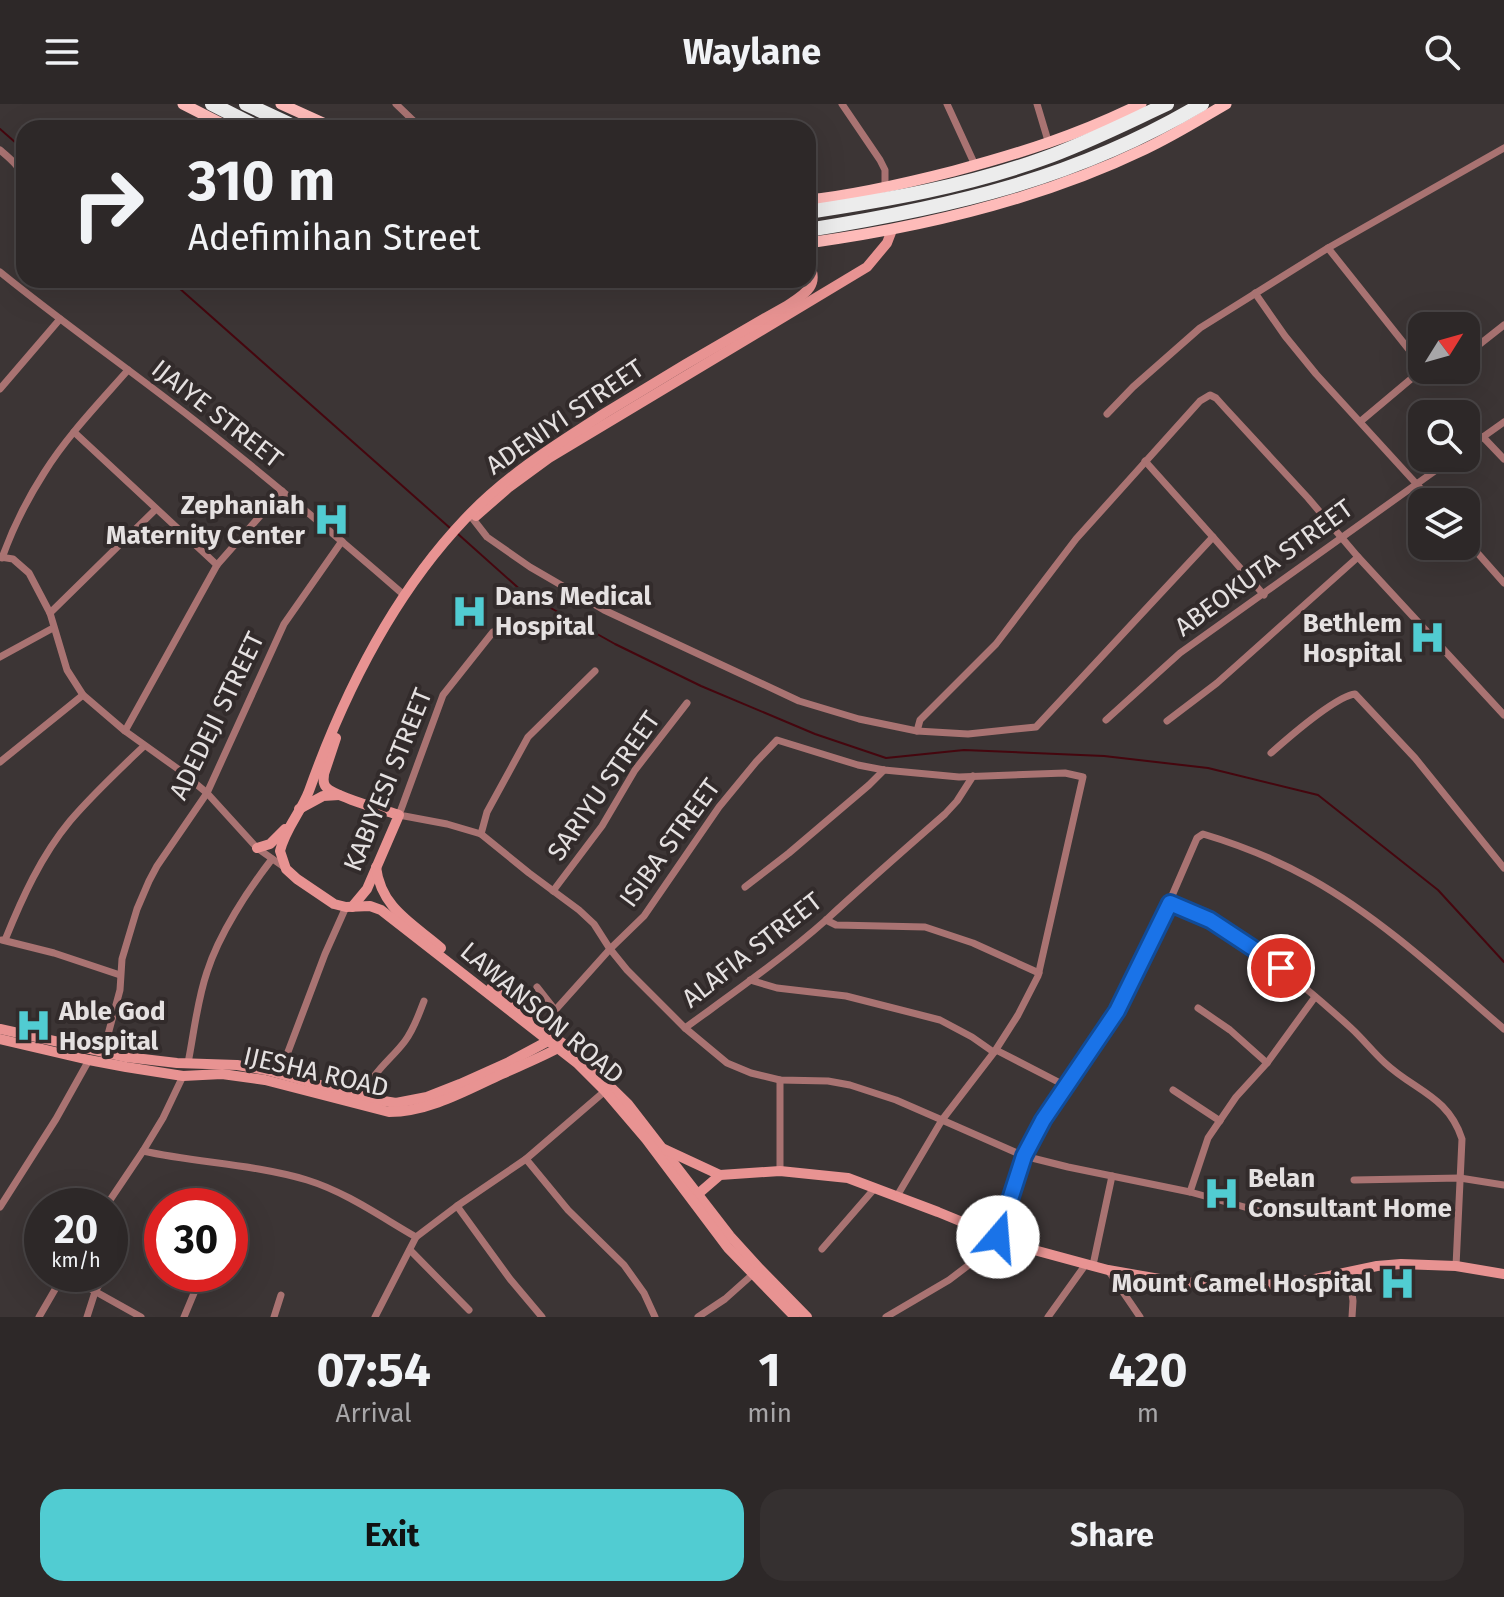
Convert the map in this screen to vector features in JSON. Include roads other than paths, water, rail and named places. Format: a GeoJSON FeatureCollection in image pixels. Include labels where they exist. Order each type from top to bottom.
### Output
{"type":"FeatureCollection","features":[{"type":"Feature","properties":{"kind":"highway"},"geometry":{"type":"LineString","coordinates":[[212,104],[243,120]]}},
{"type":"Feature","properties":{"kind":"highway"},"geometry":{"type":"LineString","coordinates":[[246,104],[281,120]]}},
{"type":"Feature","properties":{"kind":"highway"},"geometry":{"type":"LineString","coordinates":[[816,211],[878,202],[980,179],[1069,149],[1167,104]]}},
{"type":"Feature","properties":{"kind":"highway"},"geometry":{"type":"LineString","coordinates":[[816,229],[934,207],[1049,175],[1116,149],[1202,104]]}},
{"type":"Feature","properties":{"kind":"main road"},"geometry":{"type":"LineString","coordinates":[[183,104],[214,120]]}},
{"type":"Feature","properties":{"kind":"main road"},"geometry":{"type":"LineString","coordinates":[[281,104],[316,120]]}},
{"type":"Feature","properties":{"kind":"main road"},"geometry":{"type":"LineString","coordinates":[[816,199],[885,187],[1049,144],[1116,110],[1141,104]]}},
{"type":"Feature","properties":{"kind":"main road"},"geometry":{"type":"LineString","coordinates":[[816,242],[892,230],[973,211],[1077,178],[1146,148],[1226,104]]}},
{"type":"Feature","properties":{"kind":"main road","name":"ADENIYI STREET"},"geometry":{"type":"LineString","coordinates":[[470,519],[549,458],[867,267],[887,243],[892,230]]}},
{"type":"Feature","properties":{"kind":"main road","name":"ADENIYI STREET"},"geometry":{"type":"LineString","coordinates":[[286,869],[280,851],[359,672],[404,595],[470,519],[504,482],[546,451],[788,305],[805,294],[808,288]]}},
{"type":"Feature","properties":{"kind":"main road","name":"ADENIYI STREET"},"geometry":{"type":"LineString","coordinates":[[341,795],[327,788],[323,780],[332,747],[365,672],[436,557]]}},
{"type":"Feature","properties":{"kind":"main road"},"geometry":{"type":"LineString","coordinates":[[299,809],[323,796],[341,795],[399,815]]}},
{"type":"Feature","properties":{"kind":"main road","name":"KABIYESI STREET"},"geometry":{"type":"LineString","coordinates":[[349,907],[365,893],[399,815]]}},
{"type":"Feature","properties":{"kind":"main road"},"geometry":{"type":"LineString","coordinates":[[257,848],[265,847],[278,838],[292,822]]}},
{"type":"Feature","properties":{"kind":"main road"},"geometry":{"type":"LineString","coordinates":[[376,865],[379,886],[388,903],[541,1026],[551,1039]]}},
{"type":"Feature","properties":{"kind":"main road","name":"LAWANSON ROAD"},"geometry":{"type":"LineString","coordinates":[[286,869],[334,904],[370,906],[381,910],[551,1039],[579,1056],[628,1104],[730,1236],[807,1317]]}},
{"type":"Feature","properties":{"kind":"main road","name":"IJESHA ROAD"},"geometry":{"type":"LineString","coordinates":[[0,1029],[126,1057],[237,1065],[280,1073],[385,1102],[406,1102],[462,1088],[551,1039]]}},
{"type":"Feature","properties":{"kind":"main road","name":"IJESHA ROAD"},"geometry":{"type":"LineString","coordinates":[[0,1039],[89,1060],[183,1076],[248,1076],[389,1112],[415,1110],[561,1046]]}},
{"type":"Feature","properties":{"kind":"main road","name":"LAWANSON ROAD"},"geometry":{"type":"LineString","coordinates":[[561,1046],[646,1139],[728,1248],[795,1317]]}},
{"type":"Feature","properties":{"kind":"main road"},"geometry":{"type":"LineString","coordinates":[[663,1148],[720,1175],[780,1171],[848,1178],[1046,1255],[1177,1282],[1281,1284],[1401,1264],[1456,1266],[1504,1274]]}},
{"type":"Feature","properties":{"kind":"main road"},"geometry":{"type":"LineString","coordinates":[[698,1194],[720,1175]]}},
{"type":"Feature","properties":{"kind":"street"},"geometry":{"type":"LineString","coordinates":[[396,104],[413,120]]}},
{"type":"Feature","properties":{"kind":"street"},"geometry":{"type":"LineString","coordinates":[[842,104],[880,160],[885,170],[885,187]]}},
{"type":"Feature","properties":{"kind":"street"},"geometry":{"type":"LineString","coordinates":[[947,104],[975,165]]}},
{"type":"Feature","properties":{"kind":"street"},"geometry":{"type":"LineString","coordinates":[[1037,104],[1049,144]]}},
{"type":"Feature","properties":{"kind":"street"},"geometry":{"type":"LineString","coordinates":[[1107,414],[1200,328],[1328,248],[1504,148]]}},
{"type":"Feature","properties":{"kind":"street"},"geometry":{"type":"LineString","coordinates":[[0,150],[16,164]]}},
{"type":"Feature","properties":{"kind":"street"},"geometry":{"type":"LineString","coordinates":[[1328,248],[1408,349]]}},
{"type":"Feature","properties":{"kind":"street","name":"IJAIYE STREET"},"geometry":{"type":"LineString","coordinates":[[0,272],[16,285]]}},
{"type":"Feature","properties":{"kind":"street","name":"IJAIYE STREET"},"geometry":{"type":"LineString","coordinates":[[20,288],[194,419],[404,595]]}},
{"type":"Feature","properties":{"kind":"street"},"geometry":{"type":"LineString","coordinates":[[1255,293],[1316,374],[1421,488]]}},
{"type":"Feature","properties":{"kind":"street"},"geometry":{"type":"LineString","coordinates":[[2,384],[60,319]]}},
{"type":"Feature","properties":{"kind":"street"},"geometry":{"type":"LineString","coordinates":[[1480,344],[1504,325]]}},
{"type":"Feature","properties":{"kind":"street"},"geometry":{"type":"LineString","coordinates":[[128,370],[74,432],[44,473],[1,558],[13,559],[29,573],[50,613],[67,670],[83,695],[207,793],[257,848],[286,869]]}},
{"type":"Feature","properties":{"kind":"street"},"geometry":{"type":"LineString","coordinates":[[1361,421],[1408,382]]}},
{"type":"Feature","properties":{"kind":"street"},"geometry":{"type":"LineString","coordinates":[[917,731],[920,720],[1002,637],[1076,539],[1207,395],[1213,395],[1504,715]]}},
{"type":"Feature","properties":{"kind":"street"},"geometry":{"type":"LineString","coordinates":[[1480,439],[1504,422]]}},
{"type":"Feature","properties":{"kind":"street"},"geometry":{"type":"LineString","coordinates":[[74,432],[217,565]]}},
{"type":"Feature","properties":{"kind":"street"},"geometry":{"type":"LineString","coordinates":[[1483,437],[1504,459]]}},
{"type":"Feature","properties":{"kind":"street"},"geometry":{"type":"LineString","coordinates":[[1145,461],[1264,595]]}},
{"type":"Feature","properties":{"kind":"street","name":"ABEOKUTA STREET"},"geometry":{"type":"LineString","coordinates":[[1106,720],[1180,653],[1433,472]]}},
{"type":"Feature","properties":{"kind":"street"},"geometry":{"type":"LineString","coordinates":[[125,731],[217,565],[282,491]]}},
{"type":"Feature","properties":{"kind":"street"},"geometry":{"type":"LineString","coordinates":[[50,613],[156,509]]}},
{"type":"Feature","properties":{"kind":"street"},"geometry":{"type":"LineString","coordinates":[[470,519],[487,537],[530,567],[618,617],[799,701],[859,719],[917,731],[968,734],[1036,727],[1213,537]]}},
{"type":"Feature","properties":{"kind":"street","name":"ADEDEJI STREET"},"geometry":{"type":"LineString","coordinates":[[103,1053],[120,990],[122,959],[149,881],[207,793],[284,624],[342,541]]}},
{"type":"Feature","properties":{"kind":"street"},"geometry":{"type":"LineString","coordinates":[[1480,556],[1504,583]]}},
{"type":"Feature","properties":{"kind":"street"},"geometry":{"type":"LineString","coordinates":[[1167,721],[1217,683],[1358,557]]}},
{"type":"Feature","properties":{"kind":"street"},"geometry":{"type":"LineString","coordinates":[[0,657],[53,628]]}},
{"type":"Feature","properties":{"kind":"street","name":"KABIYESI STREET"},"geometry":{"type":"LineString","coordinates":[[399,815],[443,695],[493,632]]}},
{"type":"Feature","properties":{"kind":"street"},"geometry":{"type":"LineString","coordinates":[[481,834],[487,812],[528,737],[595,671]]}},
{"type":"Feature","properties":{"kind":"street"},"geometry":{"type":"LineString","coordinates":[[1271,753],[1331,706],[1349,694],[1355,694],[1415,758],[1504,868]]}},
{"type":"Feature","properties":{"kind":"street"},"geometry":{"type":"LineString","coordinates":[[0,762],[83,695]]}},
{"type":"Feature","properties":{"kind":"street","name":"SARIYU STREET"},"geometry":{"type":"LineString","coordinates":[[553,891],[602,826],[635,770],[687,703]]}},
{"type":"Feature","properties":{"kind":"street","name":"ISIBA STREET"},"geometry":{"type":"LineString","coordinates":[[541,1026],[644,916],[719,807],[777,740],[884,770]]}},
{"type":"Feature","properties":{"kind":"street"},"geometry":{"type":"LineString","coordinates":[[120,975],[2,940],[58,837],[102,786],[144,746]]}},
{"type":"Feature","properties":{"kind":"street"},"geometry":{"type":"LineString","coordinates":[[745,887],[884,770],[959,777],[1065,773],[1083,777],[1039,973],[1018,1015],[995,1051],[942,1120],[897,1196]]}},
{"type":"Feature","properties":{"kind":"street","name":"ALAFIA STREET"},"geometry":{"type":"LineString","coordinates":[[973,776],[945,814],[826,920],[685,1028],[727,1063],[751,1073],[780,1080],[828,1081],[850,1085],[896,1100],[1024,1156],[1190,1192],[1259,1211]]}},
{"type":"Feature","properties":{"kind":"street"},"geometry":{"type":"LineString","coordinates":[[399,815],[481,834],[594,924],[610,949],[685,1028]]}},
{"type":"Feature","properties":{"kind":"street"},"geometry":{"type":"LineString","coordinates":[[886,1317],[949,1280],[998,1237],[1024,1156],[1043,1120],[1117,1011],[1170,903],[1197,838],[1203,834],[1286,867],[1332,892],[1440,973],[1504,1029]]}},
{"type":"Feature","properties":{"kind":"street"},"geometry":{"type":"LineString","coordinates":[[188,1063],[212,955],[240,904],[272,859]]}},
{"type":"Feature","properties":{"kind":"street"},"geometry":{"type":"LineString","coordinates":[[1170,903],[1210,920],[1257,951],[1353,1030],[1402,1079],[1447,1108],[1462,1139],[1456,1266]]}},
{"type":"Feature","properties":{"kind":"street"},"geometry":{"type":"LineString","coordinates":[[280,1073],[325,954],[349,907]]}},
{"type":"Feature","properties":{"kind":"street"},"geometry":{"type":"LineString","coordinates":[[826,920],[836,925],[925,927],[973,943],[1039,973]]}},
{"type":"Feature","properties":{"kind":"street"},"geometry":{"type":"LineString","coordinates":[[750,980],[777,988],[846,996],[940,1020],[1066,1086]]}},
{"type":"Feature","properties":{"kind":"street"},"geometry":{"type":"LineString","coordinates":[[537,987],[555,1010]]}},
{"type":"Feature","properties":{"kind":"street"},"geometry":{"type":"LineString","coordinates":[[1190,1192],[1208,1138],[1236,1097],[1267,1063],[1315,997]]}},
{"type":"Feature","properties":{"kind":"street"},"geometry":{"type":"LineString","coordinates":[[364,1097],[386,1061],[407,1039],[424,1001]]}},
{"type":"Feature","properties":{"kind":"street"},"geometry":{"type":"LineString","coordinates":[[1198,1008],[1230,1030],[1267,1063]]}},
{"type":"Feature","properties":{"kind":"street"},"geometry":{"type":"LineString","coordinates":[[0,1207],[89,1060]]}},
{"type":"Feature","properties":{"kind":"street"},"geometry":{"type":"LineString","coordinates":[[118,1188],[163,1118],[183,1076]]}},
{"type":"Feature","properties":{"kind":"street"},"geometry":{"type":"LineString","coordinates":[[780,1080],[780,1171]]}},
{"type":"Feature","properties":{"kind":"street"},"geometry":{"type":"LineString","coordinates":[[1173,1090],[1220,1121]]}},
{"type":"Feature","properties":{"kind":"street"},"geometry":{"type":"LineString","coordinates":[[375,1317],[416,1237],[526,1159],[605,1091]]}},
{"type":"Feature","properties":{"kind":"street"},"geometry":{"type":"LineString","coordinates":[[143,1151],[274,1172],[310,1181],[335,1191],[416,1237]]}},
{"type":"Feature","properties":{"kind":"street"},"geometry":{"type":"LineString","coordinates":[[526,1159],[592,1236],[624,1265],[644,1293],[655,1317]]}},
{"type":"Feature","properties":{"kind":"street"},"geometry":{"type":"LineString","coordinates":[[1048,1317],[1090,1264],[1112,1176]]}},
{"type":"Feature","properties":{"kind":"street"},"geometry":{"type":"LineString","coordinates":[[1354,1180],[1460,1178],[1504,1185]]}},
{"type":"Feature","properties":{"kind":"street"},"geometry":{"type":"LineString","coordinates":[[822,1249],[875,1188]]}},
{"type":"Feature","properties":{"kind":"street"},"geometry":{"type":"LineString","coordinates":[[457,1206],[542,1317]]}},
{"type":"Feature","properties":{"kind":"street"},"geometry":{"type":"LineString","coordinates":[[410,1250],[469,1310]]}},
{"type":"Feature","properties":{"kind":"street"},"geometry":{"type":"LineString","coordinates":[[1108,1270],[1140,1317]]}},
{"type":"Feature","properties":{"kind":"street"},"geometry":{"type":"LineString","coordinates":[[1349,1271],[1352,1317]]}},
{"type":"Feature","properties":{"kind":"street"},"geometry":{"type":"LineString","coordinates":[[698,1317],[725,1299],[753,1274]]}},
{"type":"Feature","properties":{"kind":"street"},"geometry":{"type":"LineString","coordinates":[[39,1317],[54,1292]]}},
{"type":"Feature","properties":{"kind":"street"},"geometry":{"type":"LineString","coordinates":[[87,1317],[95,1292],[141,1317]]}},
{"type":"Feature","properties":{"kind":"street"},"geometry":{"type":"LineString","coordinates":[[184,1317],[194,1292]]}},
{"type":"Feature","properties":{"kind":"street"},"geometry":{"type":"LineString","coordinates":[[274,1317],[281,1295]]}},
{"type":"Feature","properties":{"kind":"waterway"},"geometry":{"type":"LineString","coordinates":[[0,129],[16,143]]}},
{"type":"Feature","properties":{"kind":"waterway"},"geometry":{"type":"LineString","coordinates":[[179,288],[450,528]]}},
{"type":"Feature","properties":{"kind":"waterway"},"geometry":{"type":"LineString","coordinates":[[458,534],[524,593],[615,644],[701,686],[815,734],[886,758],[964,750],[1104,756],[1208,768],[1318,795],[1438,890],[1504,962]]}},
{"type":"Feature","properties":{"kind":"place","name":"Zephaniah Maternity Center"},"geometry":{"type":"Point","coordinates":[331,520]}},
{"type":"Feature","properties":{"kind":"place","name":"Dans Medical Hospital"},"geometry":{"type":"Point","coordinates":[469,611]}},
{"type":"Feature","properties":{"kind":"place","name":"Bethlem Hospital"},"geometry":{"type":"Point","coordinates":[1428,638]}},
{"type":"Feature","properties":{"kind":"place","name":"Able God Hospital"},"geometry":{"type":"Point","coordinates":[33,1026]}},
{"type":"Feature","properties":{"kind":"place","name":"Belan Consultant Home"},"geometry":{"type":"Point","coordinates":[1222,1193]}},
{"type":"Feature","properties":{"kind":"place","name":"Mount Camel Hospital"},"geometry":{"type":"Point","coordinates":[1398,1283]}}]}
